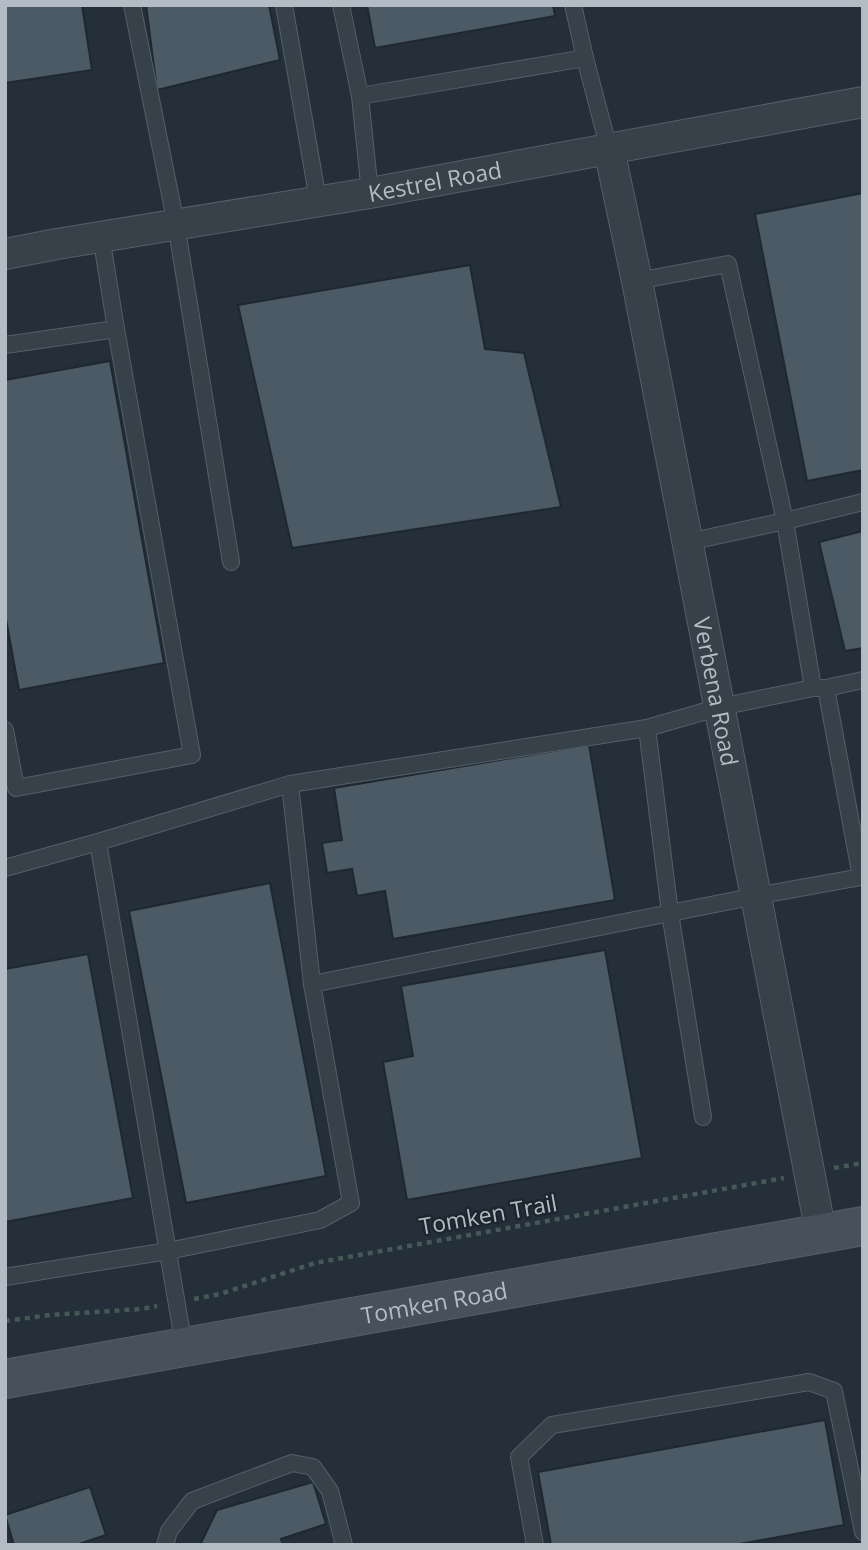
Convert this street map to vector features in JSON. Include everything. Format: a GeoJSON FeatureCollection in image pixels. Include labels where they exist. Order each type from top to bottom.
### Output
{"type":"FeatureCollection","features":[{"type":"Feature","properties":{"kind":"main road","name":"Tomken Road"},"geometry":{"type":"LineString","coordinates":[[5,1379],[863,1226]]}},
{"type":"Feature","properties":{"kind":"street","name":"Kestrel Road"},"geometry":{"type":"LineString","coordinates":[[5,254],[370,192],[863,102]]}},
{"type":"Feature","properties":{"kind":"street","name":"Verbena Road"},"geometry":{"type":"LineString","coordinates":[[609,149],[637,281],[821,1233]]}},
{"type":"Feature","properties":{"kind":"lane"},"geometry":{"type":"LineString","coordinates":[[132,5],[176,224],[231,562]]}},
{"type":"Feature","properties":{"kind":"lane"},"geometry":{"type":"LineString","coordinates":[[284,5],[318,200]]}},
{"type":"Feature","properties":{"kind":"lane"},"geometry":{"type":"LineString","coordinates":[[341,5],[360,96],[370,192]]}},
{"type":"Feature","properties":{"kind":"lane"},"geometry":{"type":"LineString","coordinates":[[572,5],[609,149]]}},
{"type":"Feature","properties":{"kind":"lane"},"geometry":{"type":"LineString","coordinates":[[360,96],[585,58]]}},
{"type":"Feature","properties":{"kind":"lane"},"geometry":{"type":"LineString","coordinates":[[5,730],[10,789],[192,755],[101,236]]}},
{"type":"Feature","properties":{"kind":"lane"},"geometry":{"type":"LineString","coordinates":[[312,984],[756,896],[862,880],[728,264],[637,281]]}},
{"type":"Feature","properties":{"kind":"lane"},"geometry":{"type":"LineString","coordinates":[[5,345],[116,330]]}},
{"type":"Feature","properties":{"kind":"lane"},"geometry":{"type":"LineString","coordinates":[[688,542],[863,502]]}},
{"type":"Feature","properties":{"kind":"lane"},"geometry":{"type":"LineString","coordinates":[[5,868],[290,784],[647,728],[720,707],[863,680]]}},
{"type":"Feature","properties":{"kind":"lane"},"geometry":{"type":"LineString","coordinates":[[647,728],[670,913],[703,1117]]}},
{"type":"Feature","properties":{"kind":"lane"},"geometry":{"type":"LineString","coordinates":[[5,1277],[168,1251],[320,1220],[351,1203],[312,984],[290,784]]}},
{"type":"Feature","properties":{"kind":"lane"},"geometry":{"type":"LineString","coordinates":[[98,842],[184,1346]]}},
{"type":"Feature","properties":{"kind":"lane"},"geometry":{"type":"LineString","coordinates":[[535,1545],[519,1457],[552,1425],[809,1382],[834,1391],[863,1532]]}},
{"type":"Feature","properties":{"kind":"lane"},"geometry":{"type":"LineString","coordinates":[[165,1545],[169,1531],[192,1501],[292,1462],[313,1467],[330,1491],[344,1545]]}},
{"type":"Feature","properties":{"kind":"path","name":"Tomken Trail"},"geometry":{"type":"LineString","coordinates":[[220,1294],[315,1262],[766,1182]]}},
{"type":"Feature","properties":{"kind":"path"},"geometry":{"type":"LineString","coordinates":[[5,1321],[141,1309]]}},
{"type":"Feature","properties":{"kind":"building"},"geometry":{"type":"Polygon","coordinates":[[[5,5],[82,5],[92,70],[5,83],[5,5]]]}},
{"type":"Feature","properties":{"kind":"building"},"geometry":{"type":"Polygon","coordinates":[[[146,5],[269,5],[280,60],[157,90],[146,5]]]}},
{"type":"Feature","properties":{"kind":"building"},"geometry":{"type":"Polygon","coordinates":[[[367,5],[553,5],[555,16],[375,48],[367,5]]]}},
{"type":"Feature","properties":{"kind":"building"},"geometry":{"type":"Polygon","coordinates":[[[863,193],[863,470],[807,481],[755,214],[863,193]]]}},
{"type":"Feature","properties":{"kind":"building"},"geometry":{"type":"Polygon","coordinates":[[[470,265],[485,349],[524,353],[561,507],[292,548],[238,305],[470,265]]]}},
{"type":"Feature","properties":{"kind":"building"},"geometry":{"type":"Polygon","coordinates":[[[110,361],[164,663],[19,690],[5,614],[5,380],[110,361]]]}},
{"type":"Feature","properties":{"kind":"building"},"geometry":{"type":"Polygon","coordinates":[[[863,531],[863,648],[845,651],[819,542],[863,531]]]}},
{"type":"Feature","properties":{"kind":"building"},"geometry":{"type":"Polygon","coordinates":[[[589,745],[615,900],[393,939],[385,891],[357,896],[352,869],[327,873],[322,843],[342,840],[334,788],[589,745]]]}},
{"type":"Feature","properties":{"kind":"building"},"geometry":{"type":"Polygon","coordinates":[[[270,883],[326,1176],[186,1203],[129,911],[270,883]]]}},
{"type":"Feature","properties":{"kind":"building"},"geometry":{"type":"Polygon","coordinates":[[[605,950],[642,1158],[407,1200],[383,1062],[413,1056],[401,986],[605,950]]]}},
{"type":"Feature","properties":{"kind":"building"},"geometry":{"type":"Polygon","coordinates":[[[88,954],[133,1198],[5,1222],[5,969],[88,954]]]}},
{"type":"Feature","properties":{"kind":"building"},"geometry":{"type":"Polygon","coordinates":[[[825,1420],[844,1525],[734,1545],[551,1545],[538,1472],[825,1420]]]}},
{"type":"Feature","properties":{"kind":"building"},"geometry":{"type":"Polygon","coordinates":[[[313,1482],[326,1524],[281,1539],[283,1545],[200,1545],[217,1510],[313,1482]]]}},
{"type":"Feature","properties":{"kind":"building"},"geometry":{"type":"Polygon","coordinates":[[[90,1487],[106,1535],[76,1545],[14,1545],[5,1515],[90,1487]]]}}]}
